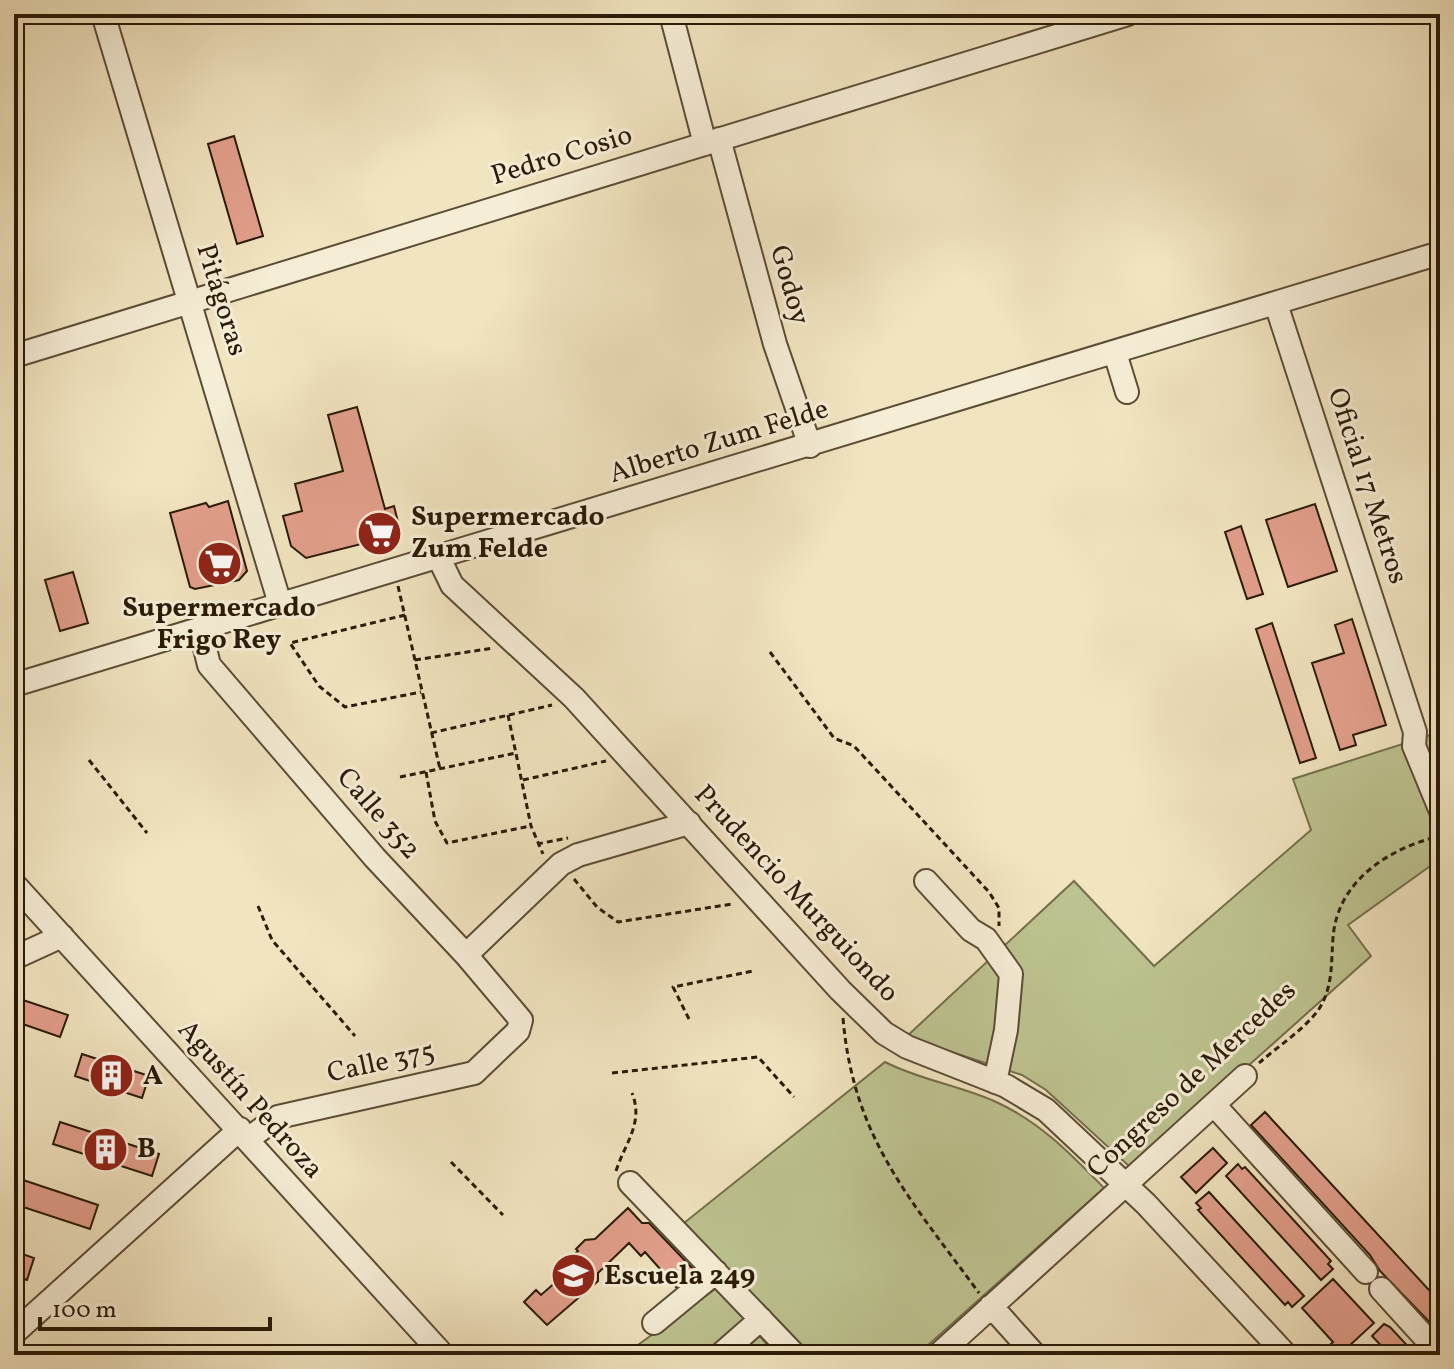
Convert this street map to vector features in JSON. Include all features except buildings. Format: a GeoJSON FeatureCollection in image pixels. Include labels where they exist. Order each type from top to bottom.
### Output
{"type":"FeatureCollection","features":[{"type":"Feature","properties":{"kind":"street","name":"Pitágoras"},"geometry":{"type":"LineString","coordinates":[[103,14],[280,604]]}},
{"type":"Feature","properties":{"kind":"street","name":"Godoy"},"geometry":{"type":"LineString","coordinates":[[671,14],[810,446]]}},
{"type":"Feature","properties":{"kind":"street","name":"Pedro Cosio"},"geometry":{"type":"LineString","coordinates":[[14,356],[1128,14]]}},
{"type":"Feature","properties":{"kind":"street","name":"Alberto Zum Felde"},"geometry":{"type":"LineString","coordinates":[[14,685],[1440,253]]}},
{"type":"Feature","properties":{"kind":"street","name":"Oficial 17 Metros"},"geometry":{"type":"LineString","coordinates":[[1276,304],[1415,732],[1414,746],[1440,809]]}},
{"type":"Feature","properties":{"kind":"street"},"geometry":{"type":"LineString","coordinates":[[1115,353],[1127,392]]}},
{"type":"Feature","properties":{"kind":"street","name":"Prudencio Murguiondo"},"geometry":{"type":"LineString","coordinates":[[438,556],[452,585],[574,698],[840,990],[884,1033],[907,1047],[995,1082],[1046,1110],[1125,1184],[1286,1355]]}},
{"type":"Feature","properties":{"kind":"street","name":"Calle 352"},"geometry":{"type":"LineString","coordinates":[[200,628],[209,665],[375,858],[517,1013],[521,1020],[518,1031]]}},
{"type":"Feature","properties":{"kind":"street"},"geometry":{"type":"LineString","coordinates":[[466,955],[558,866],[578,855],[689,823]]}},
{"type":"Feature","properties":{"kind":"street"},"geometry":{"type":"LineString","coordinates":[[926,881],[971,930],[986,939],[1008,966],[1012,981],[995,1082]]}},
{"type":"Feature","properties":{"kind":"street","name":"Agustín Pedroza"},"geometry":{"type":"LineString","coordinates":[[14,884],[443,1355]]}},
{"type":"Feature","properties":{"kind":"street"},"geometry":{"type":"LineString","coordinates":[[14,958],[62,936]]}},
{"type":"Feature","properties":{"kind":"street","name":"Calle 375"},"geometry":{"type":"LineString","coordinates":[[14,1333],[244,1134],[278,1117],[474,1073],[518,1031]]}},
{"type":"Feature","properties":{"kind":"street","name":"Congreso de Mercedes"},"geometry":{"type":"LineString","coordinates":[[938,1355],[1245,1076]]}},
{"type":"Feature","properties":{"kind":"street"},"geometry":{"type":"LineString","coordinates":[[1215,1106],[1440,1354]]}},
{"type":"Feature","properties":{"kind":"street"},"geometry":{"type":"LineString","coordinates":[[630,1183],[795,1355]]}},
{"type":"Feature","properties":{"kind":"street"},"geometry":{"type":"LineString","coordinates":[[654,1323],[716,1272]]}},
{"type":"Feature","properties":{"kind":"street"},"geometry":{"type":"LineString","coordinates":[[991,1306],[1035,1355]]}},
{"type":"Feature","properties":{"kind":"street"},"geometry":{"type":"LineString","coordinates":[[720,1355],[761,1319]]}},
{"type":"Feature","properties":{"kind":"path"},"geometry":{"type":"LineString","coordinates":[[399,589],[440,769]]}},
{"type":"Feature","properties":{"kind":"path"},"geometry":{"type":"LineString","coordinates":[[405,615],[290,643],[319,686],[345,707],[421,692]]}},
{"type":"Feature","properties":{"kind":"path"},"geometry":{"type":"LineString","coordinates":[[415,660],[501,646]]}},
{"type":"Feature","properties":{"kind":"path"},"geometry":{"type":"LineString","coordinates":[[770,652],[834,738],[854,746],[989,892],[999,908],[999,943],[994,949]]}},
{"type":"Feature","properties":{"kind":"path"},"geometry":{"type":"LineString","coordinates":[[431,733],[557,704]]}},
{"type":"Feature","properties":{"kind":"path"},"geometry":{"type":"LineString","coordinates":[[508,715],[537,844],[612,919],[629,923],[732,904]]}},
{"type":"Feature","properties":{"kind":"path"},"geometry":{"type":"LineString","coordinates":[[400,777],[516,753]]}},
{"type":"Feature","properties":{"kind":"path"},"geometry":{"type":"LineString","coordinates":[[523,780],[612,758]]}},
{"type":"Feature","properties":{"kind":"path"},"geometry":{"type":"LineString","coordinates":[[89,760],[147,833]]}},
{"type":"Feature","properties":{"kind":"path"},"geometry":{"type":"LineString","coordinates":[[426,772],[435,821],[447,843],[531,826]]}},
{"type":"Feature","properties":{"kind":"path","name":"Congreso de Mercedes"},"geometry":{"type":"LineString","coordinates":[[1245,1076],[1318,1010],[1333,975],[1333,936],[1341,903],[1376,862],[1440,836]]}},
{"type":"Feature","properties":{"kind":"path"},"geometry":{"type":"LineString","coordinates":[[258,906],[272,940],[355,1036]]}},
{"type":"Feature","properties":{"kind":"path"},"geometry":{"type":"LineString","coordinates":[[689,1019],[673,987],[753,971]]}},
{"type":"Feature","properties":{"kind":"path"},"geometry":{"type":"LineString","coordinates":[[840,990],[846,1055],[862,1114],[890,1170],[991,1306]]}},
{"type":"Feature","properties":{"kind":"path"},"geometry":{"type":"LineString","coordinates":[[612,1073],[758,1057],[794,1097]]}},
{"type":"Feature","properties":{"kind":"path"},"geometry":{"type":"LineString","coordinates":[[630,1183],[616,1171],[638,1120],[638,1108],[632,1093]]}},
{"type":"Feature","properties":{"kind":"path"},"geometry":{"type":"LineString","coordinates":[[451,1162],[503,1215]]}},
{"type":"Feature","properties":{"kind":"green space"},"geometry":{"type":"Polygon","coordinates":[[[1440,732],[1440,859],[1348,925],[1371,956],[1135,1167],[1131,1168],[1046,1090],[1022,1075],[906,1037],[1074,881],[1154,966],[1311,830],[1293,779],[1440,732]]]}},
{"type":"Feature","properties":{"kind":"green space"},"geometry":{"type":"Polygon","coordinates":[[[885,1062],[980,1095],[1010,1109],[1053,1139],[1104,1188],[917,1355],[808,1355],[684,1223],[885,1062]]]}},
{"type":"Feature","properties":{"kind":"green space"},"geometry":{"type":"Polygon","coordinates":[[[718,1287],[770,1348],[759,1355],[624,1355],[718,1287]]]}},
{"type":"Feature","properties":{"kind":"waterway"},"geometry":{"type":"LineString","coordinates":[[760,1355],[765,1352]]}},
{"type":"Feature","properties":{"kind":"place","name":"Supermercado Zum Felde"},"geometry":{"type":"Point","coordinates":[380,533]}},
{"type":"Feature","properties":{"kind":"place","name":"Supermercado Frigo Rey"},"geometry":{"type":"Point","coordinates":[219,563]}},
{"type":"Feature","properties":{"kind":"place","name":"A"},"geometry":{"type":"Point","coordinates":[112,1076]}},
{"type":"Feature","properties":{"kind":"place","name":"B"},"geometry":{"type":"Point","coordinates":[106,1149]}},
{"type":"Feature","properties":{"kind":"place","name":"Escuela 249"},"geometry":{"type":"Point","coordinates":[573,1276]}}]}
